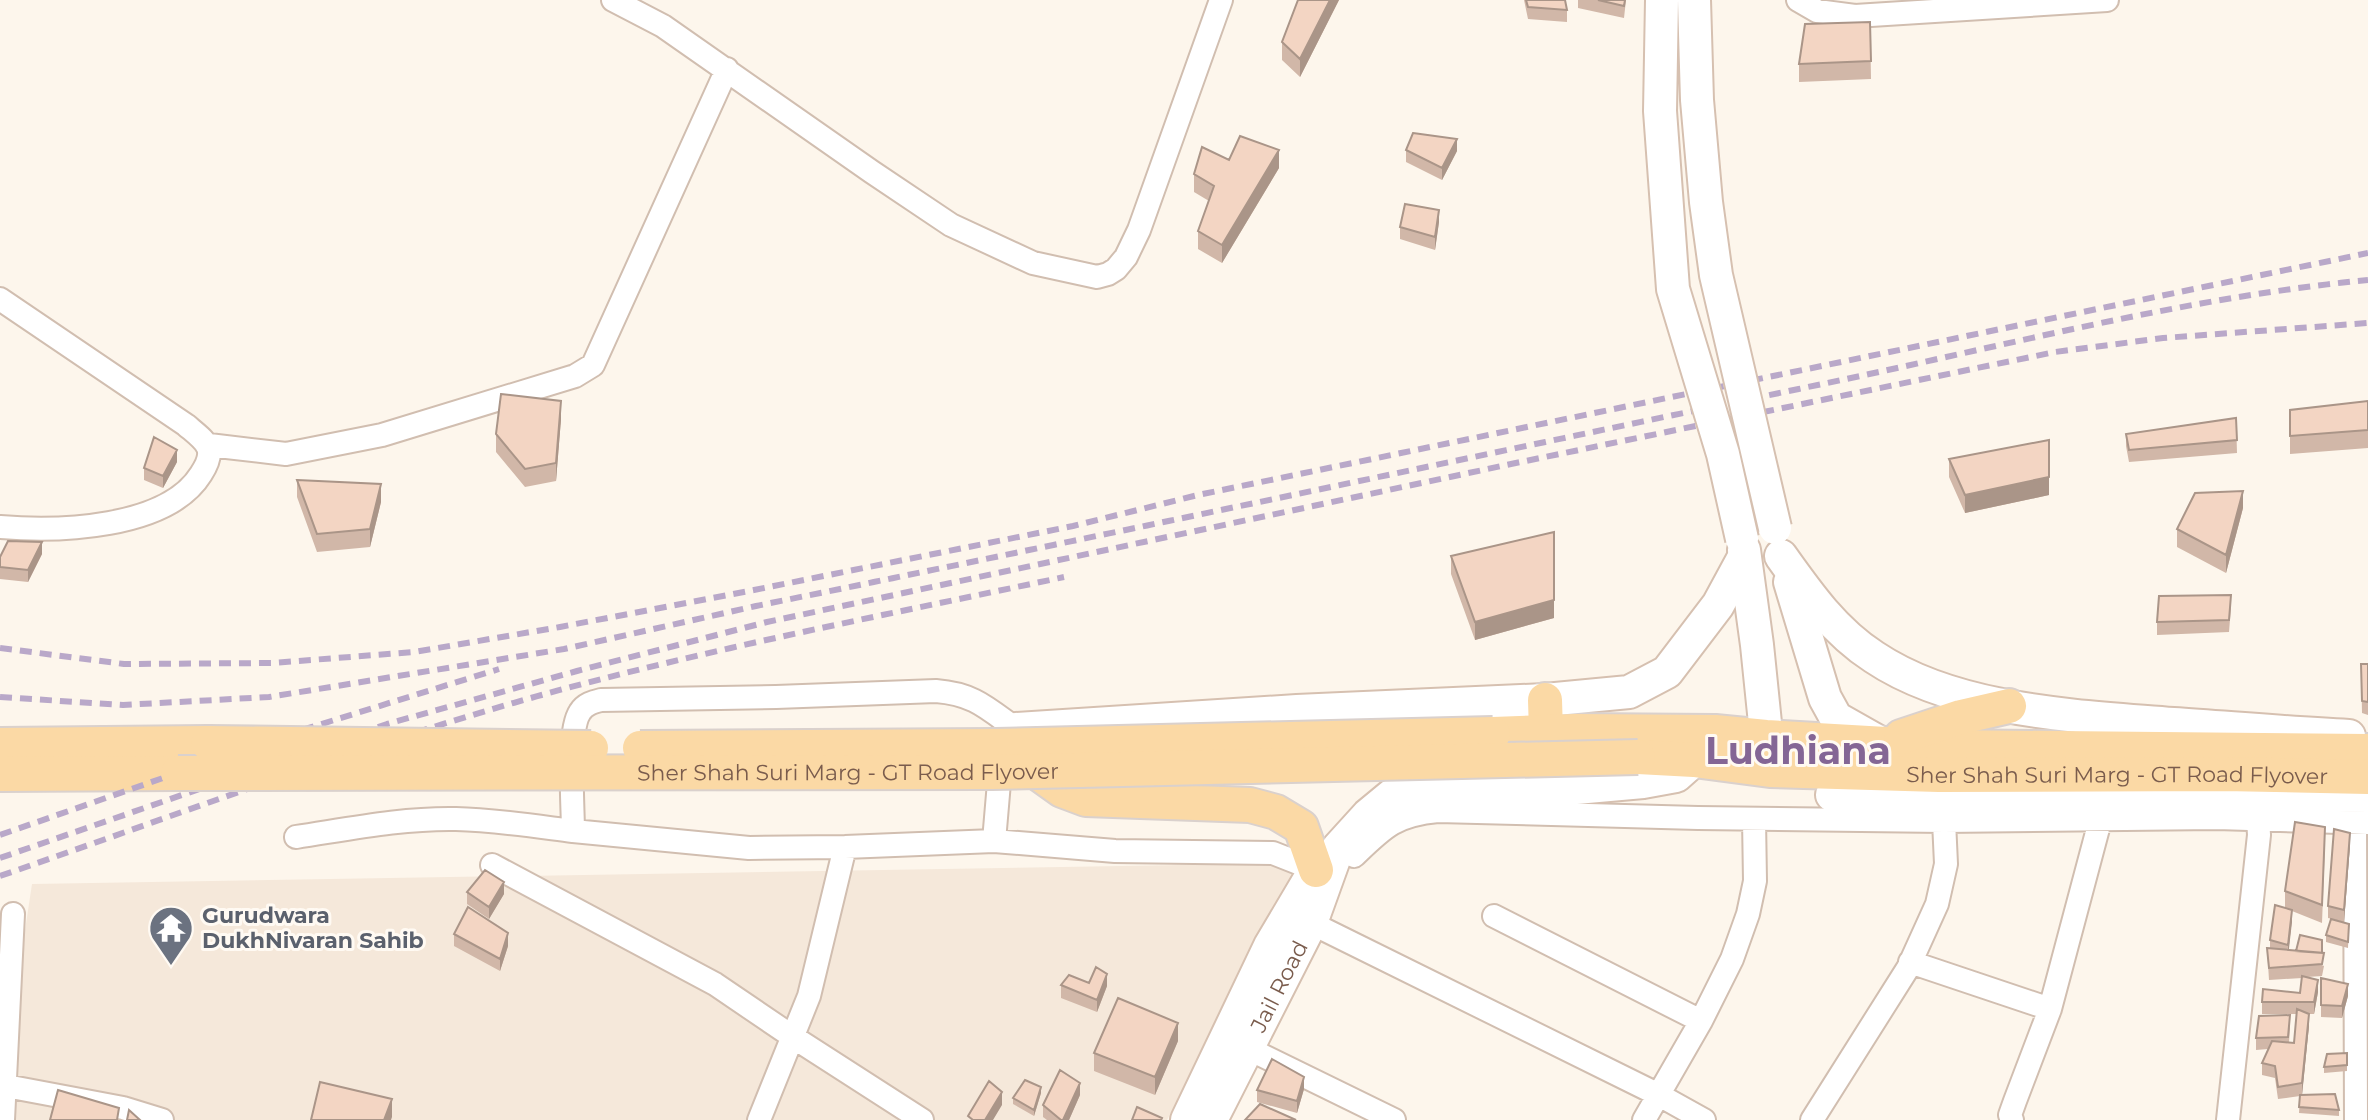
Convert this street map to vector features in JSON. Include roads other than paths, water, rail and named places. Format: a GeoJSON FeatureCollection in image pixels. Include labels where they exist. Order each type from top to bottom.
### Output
{"type":"FeatureCollection","features":[{"type":"Feature","properties":{"kind":"main road"},"geometry":{"type":"LineString","coordinates":[[1662,0],[1660,111],[1673,289],[1723,454],[1744,557],[1768,754],[1777,777],[1810,795],[1947,799],[2112,794],[2364,814]]}},
{"type":"Feature","properties":{"kind":"main road"},"geometry":{"type":"LineString","coordinates":[[1694,0],[1699,130],[1716,275],[1782,558],[1813,740]]}},
{"type":"Feature","properties":{"kind":"main road"},"geometry":{"type":"LineString","coordinates":[[1010,735],[1267,713],[1545,716],[1629,692],[1667,672],[1718,605],[1744,557]]}},
{"type":"Feature","properties":{"kind":"main road"},"geometry":{"type":"LineString","coordinates":[[1782,558],[1800,585],[1838,629],[1877,659],[1916,679],[1955,692],[2009,706],[2147,722],[2368,737]]}},
{"type":"Feature","properties":{"kind":"main road"},"geometry":{"type":"LineString","coordinates":[[1782,558],[1825,698],[1836,718],[1882,744],[1961,717],[2009,706]]}},
{"type":"Feature","properties":{"kind":"main road","name":"Sher Shah Suri Marg - GT Road Flyover"},"geometry":{"type":"LineString","coordinates":[[0,745],[208,743],[572,748],[996,746],[1545,716],[1715,732],[1768,754],[1813,740],[1938,747],[2368,751]]}},
{"type":"Feature","properties":{"kind":"main road","name":"Sher Shah Suri Marg - GT Road Flyover"},"geometry":{"type":"LineString","coordinates":[[0,774],[1034,770],[1620,756],[1694,760],[1768,754],[1939,775],[2368,777]]}},
{"type":"Feature","properties":{"kind":"main road"},"geometry":{"type":"LineString","coordinates":[[1034,770],[1062,790],[1086,799],[1250,805],[1276,812],[1301,827],[1320,853],[1391,796],[1542,791],[1643,782],[1676,776],[1694,760]]}},
{"type":"Feature","properties":{"kind":"main road","name":"Jail Road"},"geometry":{"type":"LineString","coordinates":[[1211,1120],[1311,923],[1320,853]]}},
{"type":"Feature","properties":{"kind":"main road","name":"Jail Road"},"geometry":{"type":"LineString","coordinates":[[1187,1120],[1270,946],[1320,853]]}},
{"type":"Feature","properties":{"kind":"street"},"geometry":{"type":"LineString","coordinates":[[613,0],[663,26],[951,225],[1033,263],[1097,277],[1116,269],[1126,257],[1139,230],[1221,0]]}},
{"type":"Feature","properties":{"kind":"street"},"geometry":{"type":"LineString","coordinates":[[1798,0],[1817,11],[2107,0]]}},
{"type":"Feature","properties":{"kind":"street"},"geometry":{"type":"LineString","coordinates":[[0,299],[186,425],[209,445],[286,454],[382,435],[575,376],[593,365],[727,69]]}},
{"type":"Feature","properties":{"kind":"street"},"geometry":{"type":"LineString","coordinates":[[0,527],[37,530],[110,523],[160,509],[198,480],[210,456],[209,445]]}},
{"type":"Feature","properties":{"kind":"street"},"geometry":{"type":"LineString","coordinates":[[573,831],[576,720],[590,703],[601,700],[951,692],[972,698],[1010,735],[994,841]]}},
{"type":"Feature","properties":{"kind":"street"},"geometry":{"type":"LineString","coordinates":[[296,837],[386,823],[454,819],[512,822],[749,848],[994,841],[1115,851],[1354,856],[1397,819],[1438,811],[1944,821],[2258,819],[2364,814],[2356,1120]]}},
{"type":"Feature","properties":{"kind":"street"},"geometry":{"type":"LineString","coordinates":[[1644,1120],[1701,1021],[1732,959],[1748,914],[1755,881],[1754,819]]}},
{"type":"Feature","properties":{"kind":"street"},"geometry":{"type":"LineString","coordinates":[[2228,1120],[2259,835],[2258,819]]}},
{"type":"Feature","properties":{"kind":"street"},"geometry":{"type":"LineString","coordinates":[[1812,1120],[1910,962],[1937,904],[1946,864],[1944,821]]}},
{"type":"Feature","properties":{"kind":"street"},"geometry":{"type":"LineString","coordinates":[[2012,1120],[2010,1115],[2050,1009],[2100,821]]}},
{"type":"Feature","properties":{"kind":"street"},"geometry":{"type":"LineString","coordinates":[[759,1120],[809,996],[845,847]]}},
{"type":"Feature","properties":{"kind":"street"},"geometry":{"type":"LineString","coordinates":[[492,865],[715,984],[922,1120]]}},
{"type":"Feature","properties":{"kind":"street"},"geometry":{"type":"LineString","coordinates":[[3,1120],[13,914]]}},
{"type":"Feature","properties":{"kind":"street"},"geometry":{"type":"LineString","coordinates":[[1494,916],[1701,1021]]}},
{"type":"Feature","properties":{"kind":"street"},"geometry":{"type":"LineString","coordinates":[[1311,923],[1704,1120]]}},
{"type":"Feature","properties":{"kind":"street"},"geometry":{"type":"LineString","coordinates":[[1910,962],[2050,1009]]}},
{"type":"Feature","properties":{"kind":"street"},"geometry":{"type":"LineString","coordinates":[[1247,1048],[1394,1120]]}},
{"type":"Feature","properties":{"kind":"street"},"geometry":{"type":"LineString","coordinates":[[6,1086],[123,1108],[162,1120]]}},
{"type":"Feature","properties":{"kind":"railway"},"geometry":{"type":"LineString","coordinates":[[0,648],[124,664],[272,663],[414,652],[754,590],[1073,526],[1198,495],[2368,253]]}},
{"type":"Feature","properties":{"kind":"railway"},"geometry":{"type":"LineString","coordinates":[[0,697],[123,705],[269,697],[564,649],[2087,326],[2227,299],[2368,280]]}},
{"type":"Feature","properties":{"kind":"railway"},"geometry":{"type":"LineString","coordinates":[[0,858],[387,724],[767,622],[2055,352],[2163,338],[2368,323]]}},
{"type":"Feature","properties":{"kind":"railway"},"geometry":{"type":"LineString","coordinates":[[0,876],[291,774],[512,703],[705,654],[1064,577]]}},
{"type":"Feature","properties":{"kind":"railway"},"geometry":{"type":"LineString","coordinates":[[0,835],[286,735],[499,669]]}},
{"type":"Feature","properties":{"kind":"place","name":"Gurudwara DukhNivaran Sahib"},"geometry":{"type":"Point","coordinates":[171,967]}},
{"type":"Feature","properties":{"kind":"district","name":"Ludhiana"},"geometry":{"type":"Point","coordinates":[1798,750]}}]}
